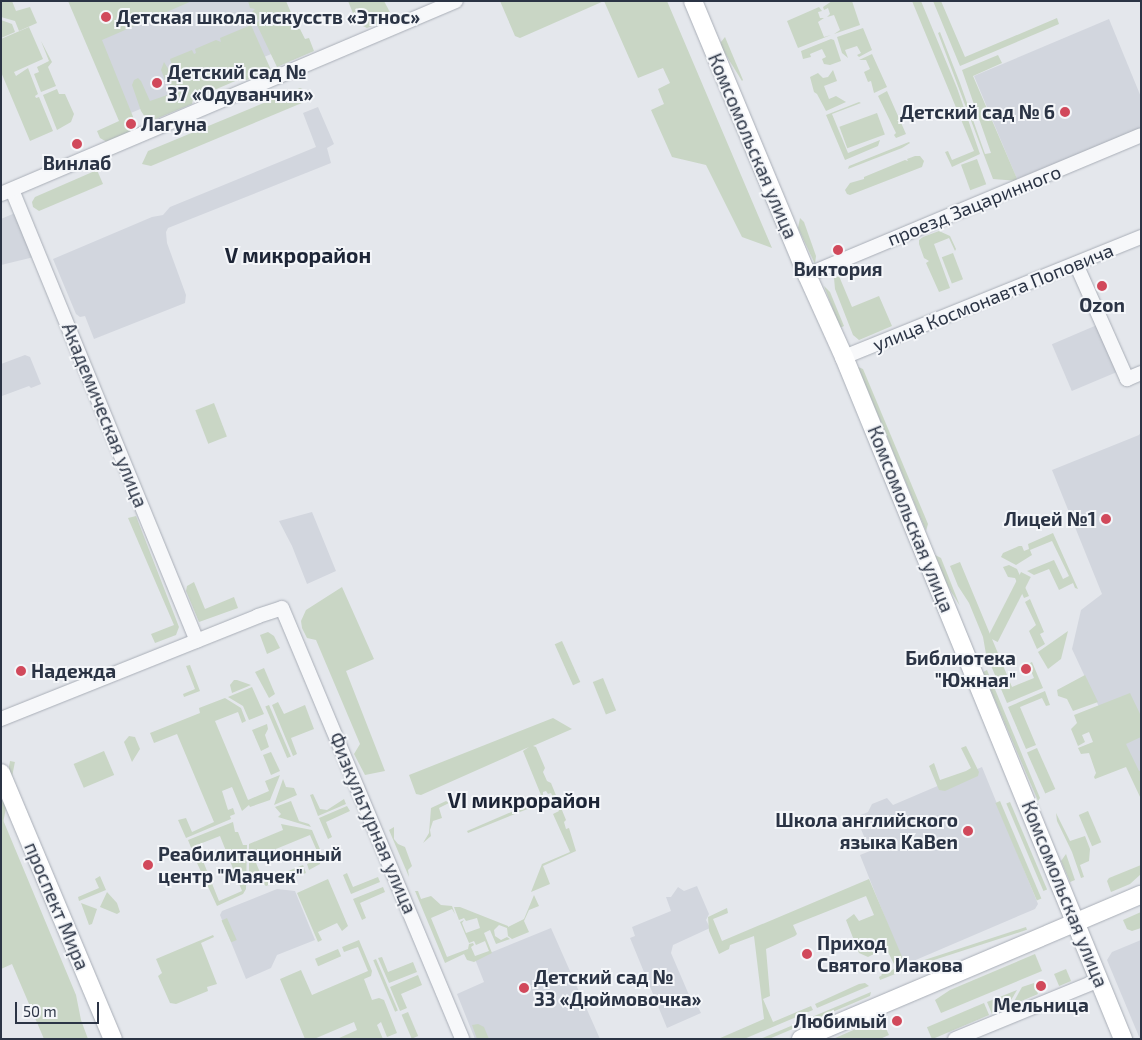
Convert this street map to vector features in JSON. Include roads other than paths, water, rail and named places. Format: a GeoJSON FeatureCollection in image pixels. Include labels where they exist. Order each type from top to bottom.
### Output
{"type":"FeatureCollection","features":[{"type":"Feature","properties":{"kind":"main road","name":"Комсомольская улица"},"geometry":{"type":"LineString","coordinates":[[693,1],[807,275],[844,357],[1123,1039]]}},
{"type":"Feature","properties":{"kind":"main road","name":"проспект Мира"},"geometry":{"type":"LineString","coordinates":[[1,774],[113,1039]]}},
{"type":"Feature","properties":{"kind":"main road"},"geometry":{"type":"LineString","coordinates":[[801,1039],[1141,895]]}},
{"type":"Feature","properties":{"kind":"street"},"geometry":{"type":"LineString","coordinates":[[7,192],[456,1]]}},
{"type":"Feature","properties":{"kind":"street","name":"проезд Зацаринного"},"geometry":{"type":"LineString","coordinates":[[807,275],[1141,135]]}},
{"type":"Feature","properties":{"kind":"street","name":"Академическая улица"},"geometry":{"type":"LineString","coordinates":[[7,192],[197,640]]}},
{"type":"Feature","properties":{"kind":"street","name":"улица Космонавта Поповича"},"geometry":{"type":"LineString","coordinates":[[844,357],[1141,237]]}},
{"type":"Feature","properties":{"kind":"street"},"geometry":{"type":"LineString","coordinates":[[1076,264],[1127,379],[1141,374]]}},
{"type":"Feature","properties":{"kind":"street","name":"Физкультурная улица"},"geometry":{"type":"LineString","coordinates":[[197,640],[282,608],[462,1039]]}},
{"type":"Feature","properties":{"kind":"street"},"geometry":{"type":"LineString","coordinates":[[1,718],[197,640]]}},
{"type":"Feature","properties":{"kind":"street"},"geometry":{"type":"LineString","coordinates":[[955,1039],[1099,980]]}},
{"type":"Feature","properties":{"kind":"place","name":"Детская школа искусств «Этнос»"},"geometry":{"type":"Point","coordinates":[106,17]}},
{"type":"Feature","properties":{"kind":"place","name":"Детский сад № 37 «Одуванчик»"},"geometry":{"type":"Point","coordinates":[157,83]}},
{"type":"Feature","properties":{"kind":"place","name":"Детский сад № 6"},"geometry":{"type":"Point","coordinates":[1065,112]}},
{"type":"Feature","properties":{"kind":"place","name":"Лагуна"},"geometry":{"type":"Point","coordinates":[131,124]}},
{"type":"Feature","properties":{"kind":"place","name":"Винлаб"},"geometry":{"type":"Point","coordinates":[77,144]}},
{"type":"Feature","properties":{"kind":"place","name":"Виктория"},"geometry":{"type":"Point","coordinates":[838,250]}},
{"type":"Feature","properties":{"kind":"place","name":"Ozon"},"geometry":{"type":"Point","coordinates":[1102,286]}},
{"type":"Feature","properties":{"kind":"place","name":"Лицей №1"},"geometry":{"type":"Point","coordinates":[1106,519]}},
{"type":"Feature","properties":{"kind":"place","name":"Библиотека \"Южная\""},"geometry":{"type":"Point","coordinates":[1026,669]}},
{"type":"Feature","properties":{"kind":"place","name":"Надежда"},"geometry":{"type":"Point","coordinates":[21,671]}},
{"type":"Feature","properties":{"kind":"place","name":"Школа английского языка KaBen"},"geometry":{"type":"Point","coordinates":[968,831]}},
{"type":"Feature","properties":{"kind":"place","name":"Реабилитационный центр \"Маячек\""},"geometry":{"type":"Point","coordinates":[148,865]}},
{"type":"Feature","properties":{"kind":"place","name":"Приход Святого Иакова"},"geometry":{"type":"Point","coordinates":[807,954]}},
{"type":"Feature","properties":{"kind":"place","name":"Мельница"},"geometry":{"type":"Point","coordinates":[1041,986]}},
{"type":"Feature","properties":{"kind":"place","name":"Детский сад № 33 «Дюймовочка»"},"geometry":{"type":"Point","coordinates":[524,988]}},
{"type":"Feature","properties":{"kind":"place","name":"Любимый"},"geometry":{"type":"Point","coordinates":[897,1021]}},
{"type":"Feature","properties":{"kind":"district","name":"V микрорайон"},"geometry":{"type":"Point","coordinates":[298,255]}},
{"type":"Feature","properties":{"kind":"district","name":"VI микрорайон"},"geometry":{"type":"Point","coordinates":[524,800]}}]}
